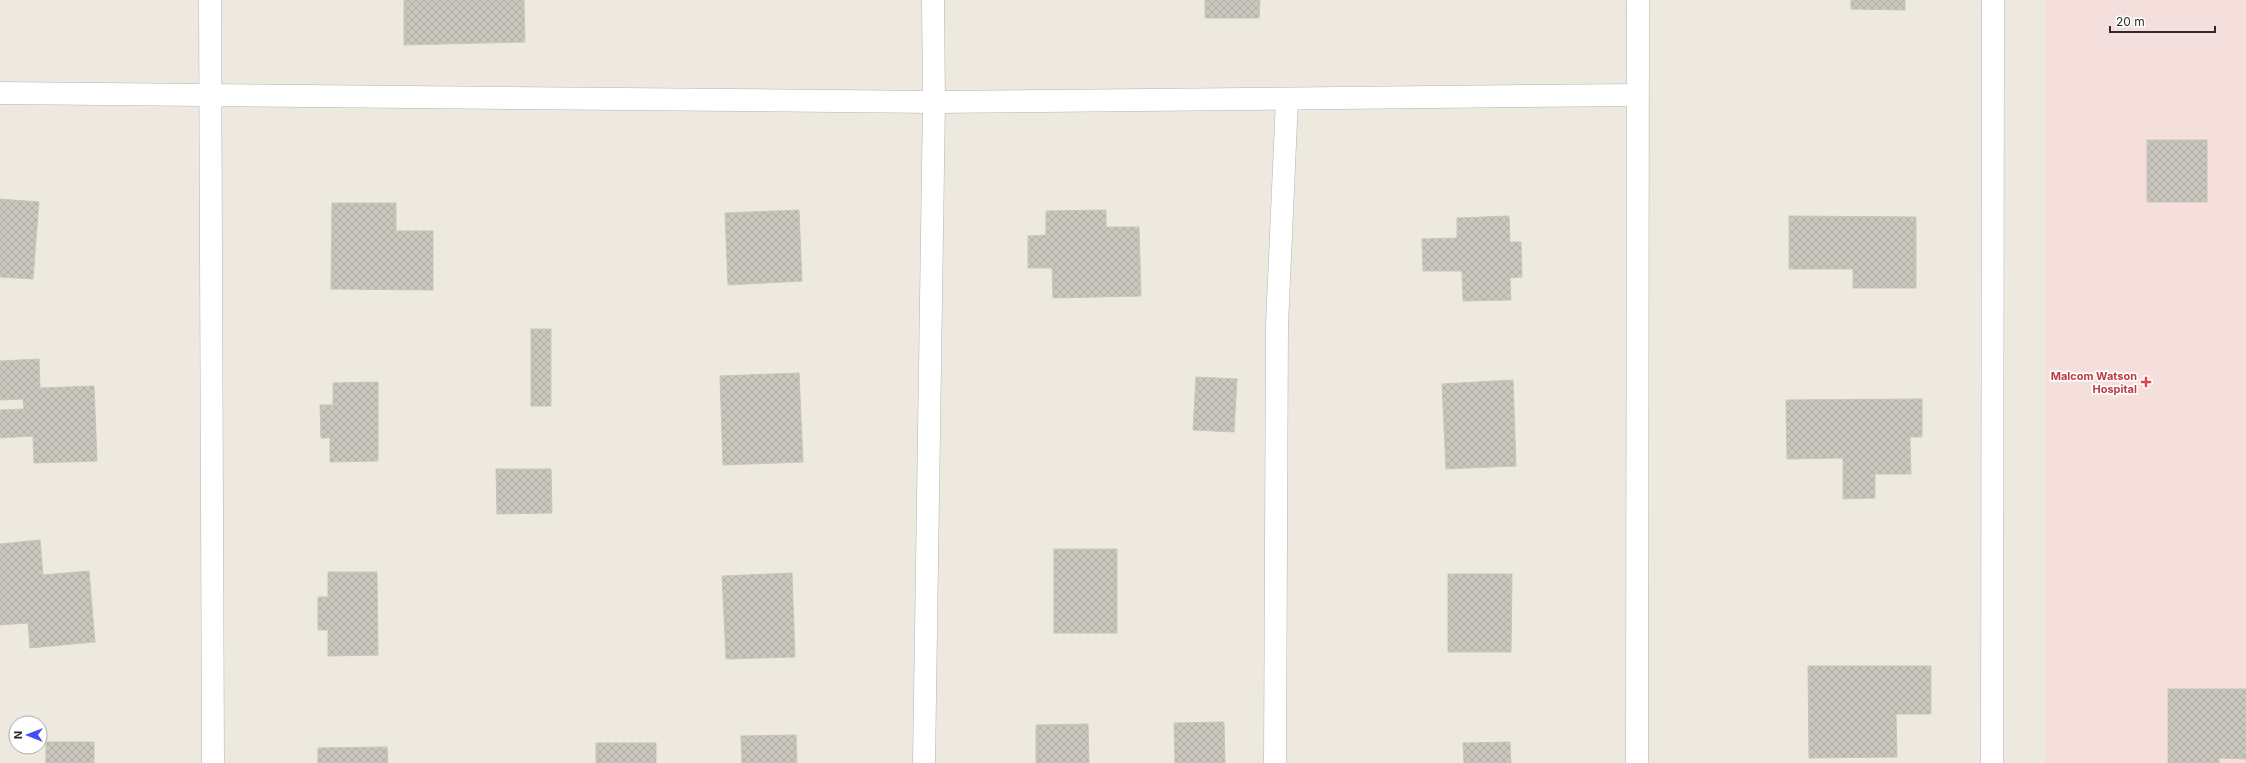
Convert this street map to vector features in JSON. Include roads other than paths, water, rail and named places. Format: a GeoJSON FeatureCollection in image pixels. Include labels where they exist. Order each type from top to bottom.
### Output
{"type":"FeatureCollection","features":[{"type":"Feature","properties":{"kind":"street"},"geometry":{"type":"LineString","coordinates":[[210,0],[213,763]]}},
{"type":"Feature","properties":{"kind":"street"},"geometry":{"type":"LineString","coordinates":[[924,763],[934,102],[933,0]]}},
{"type":"Feature","properties":{"kind":"street"},"geometry":{"type":"LineString","coordinates":[[1637,763],[1636,95],[1638,0]]}},
{"type":"Feature","properties":{"kind":"street"},"geometry":{"type":"LineString","coordinates":[[1992,763],[1994,0]]}},
{"type":"Feature","properties":{"kind":"street"},"geometry":{"type":"LineString","coordinates":[[0,93],[934,102],[1636,95]]}},
{"type":"Feature","properties":{"kind":"street"},"geometry":{"type":"LineString","coordinates":[[1275,763],[1277,325],[1287,99]]}},
{"type":"Feature","properties":{"kind":"place","name":"Malcom Watson Hospital"},"geometry":{"type":"Point","coordinates":[2146,382]}}]}
